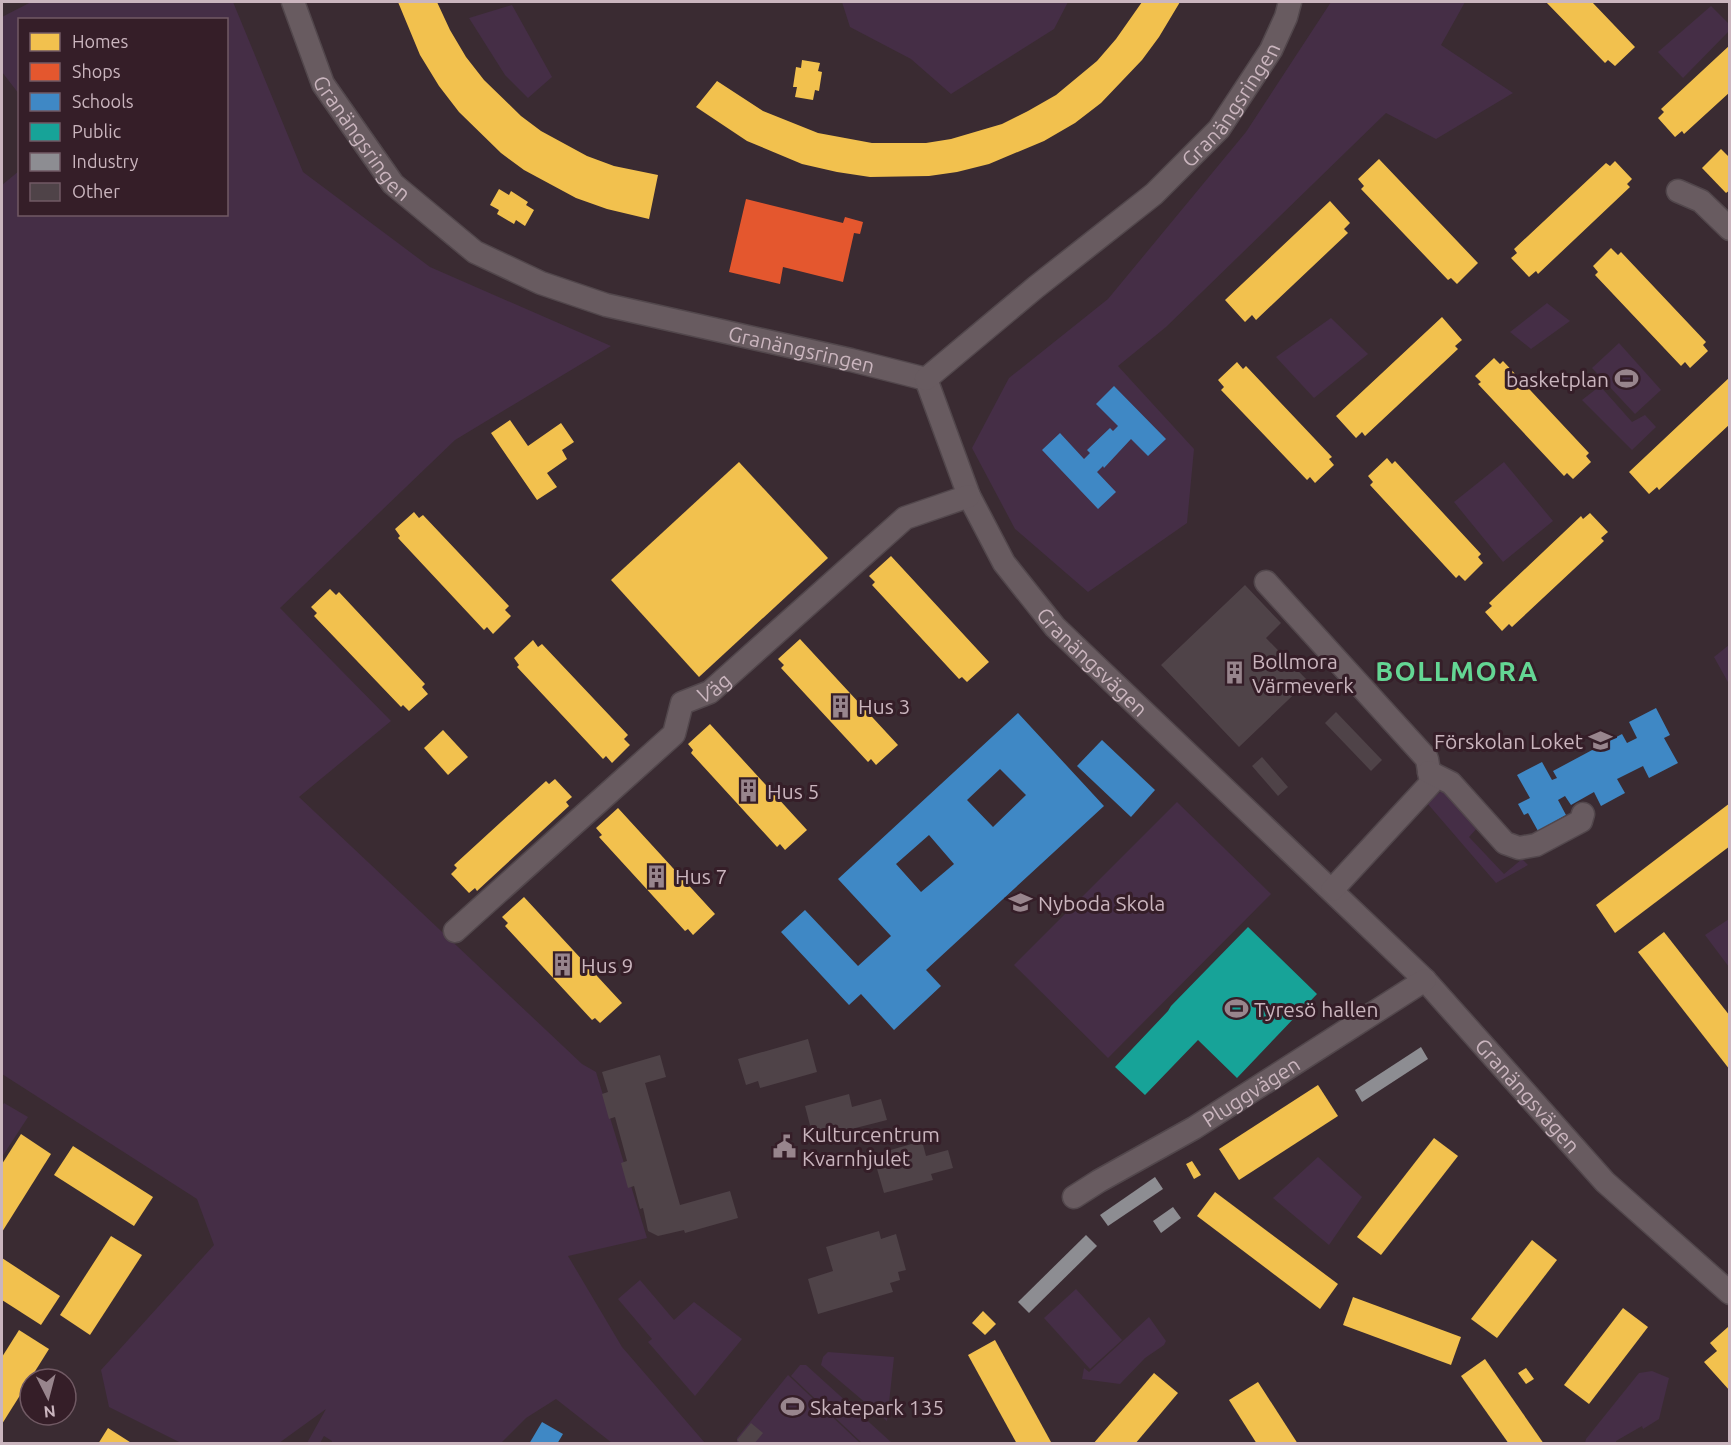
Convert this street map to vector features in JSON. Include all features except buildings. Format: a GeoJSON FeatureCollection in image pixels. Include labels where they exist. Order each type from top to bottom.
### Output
{"type":"FeatureCollection","features":[{"type":"Feature","properties":{"kind":"street","name":"Granängsringen"},"geometry":{"type":"LineString","coordinates":[[293,2],[323,84],[393,184],[476,252],[541,283],[606,305],[926,379],[1036,287],[1154,194],[1219,129],[1271,50],[1286,17],[1290,2]]}},
{"type":"Feature","properties":{"kind":"street"},"geometry":{"type":"LineString","coordinates":[[1678,191],[1701,201],[1730,229]]}},
{"type":"Feature","properties":{"kind":"street","name":"Granängsvägen"},"geometry":{"type":"LineString","coordinates":[[926,379],[969,496],[1004,563],[1055,627],[1425,980],[1605,1182],[1730,1293]]}},
{"type":"Feature","properties":{"kind":"street","name":"Väg"},"geometry":{"type":"LineString","coordinates":[[455,931],[674,734],[682,703],[710,692],[905,518],[969,496]]}},
{"type":"Feature","properties":{"kind":"street"},"geometry":{"type":"LineString","coordinates":[[1266,582],[1427,759],[1431,783],[1332,890]]}},
{"type":"Feature","properties":{"kind":"street"},"geometry":{"type":"LineString","coordinates":[[1429,772],[1450,783],[1505,843],[1519,848],[1536,845],[1581,821],[1583,814]]}},
{"type":"Feature","properties":{"kind":"street","name":"Pluggvägen"},"geometry":{"type":"LineString","coordinates":[[1074,1197],[1194,1128],[1425,980]]}},
{"type":"Feature","properties":{"kind":"shaded area"},"geometry":{"type":"Polygon","coordinates":[[[31,2],[233,2],[303,172],[430,267],[611,346],[455,440],[280,608],[391,721],[299,797],[582,1064],[596,1072],[647,1238],[568,1256],[622,1347],[705,1443],[612,1443],[556,1399],[526,1418],[500,1444],[331,1444],[332,1441],[324,1436],[320,1443],[307,1443],[326,1409],[279,1443],[181,1443],[109,1407],[101,1370],[214,1245],[197,1199],[2,1074],[2,185],[18,172],[18,216],[228,216],[228,18],[18,18],[18,93],[2,72],[2,17],[31,2]]]}},
{"type":"Feature","properties":{"kind":"shaded area"},"geometry":{"type":"Polygon","coordinates":[[[842,2],[1068,2],[1054,29],[951,94],[911,59],[850,27],[842,2]]]}},
{"type":"Feature","properties":{"kind":"shaded area"},"geometry":{"type":"Polygon","coordinates":[[[1331,2],[1465,2],[1441,45],[1513,93],[1436,139],[1386,113],[1166,327],[1118,366],[1194,449],[1187,523],[1088,592],[1015,529],[972,448],[1009,378],[1108,299],[1246,132],[1331,2]]]}},
{"type":"Feature","properties":{"kind":"shaded area"},"geometry":{"type":"Polygon","coordinates":[[[512,5],[552,77],[528,98],[505,75],[469,18],[512,5]]]}},
{"type":"Feature","properties":{"kind":"shaded area"},"geometry":{"type":"Polygon","coordinates":[[[1711,6],[1729,24],[1729,31],[1683,78],[1658,52],[1711,6]]]}},
{"type":"Feature","properties":{"kind":"shaded area"},"geometry":{"type":"Polygon","coordinates":[[[1547,303],[1570,321],[1531,349],[1510,332],[1547,303]]]}},
{"type":"Feature","properties":{"kind":"shaded area"},"geometry":{"type":"Polygon","coordinates":[[[1331,318],[1368,354],[1314,398],[1276,357],[1331,318]]]}},
{"type":"Feature","properties":{"kind":"shaded area","name":"basketplan"},"geometry":{"type":"Polygon","coordinates":[[[1619,343],[1661,390],[1635,414],[1592,368],[1619,343]]]}},
{"type":"Feature","properties":{"kind":"shaded area"},"geometry":{"type":"Polygon","coordinates":[[[1600,386],[1632,422],[1645,415],[1656,427],[1632,450],[1582,400],[1600,386]]]}},
{"type":"Feature","properties":{"kind":"shaded area"},"geometry":{"type":"Polygon","coordinates":[[[1504,462],[1553,521],[1503,562],[1454,502],[1504,462]]]}},
{"type":"Feature","properties":{"kind":"shaded area"},"geometry":{"type":"Polygon","coordinates":[[[1729,645],[1729,684],[1714,657],[1729,645]]]}},
{"type":"Feature","properties":{"kind":"shaded area"},"geometry":{"type":"Polygon","coordinates":[[[1445,788],[1479,826],[1469,837],[1504,874],[1522,859],[1528,865],[1496,883],[1427,803],[1445,788]]]}},
{"type":"Feature","properties":{"kind":"shaded area"},"geometry":{"type":"Polygon","coordinates":[[[1177,802],[1271,894],[1108,1058],[1014,965],[1177,802]]]}},
{"type":"Feature","properties":{"kind":"shaded area"},"geometry":{"type":"Polygon","coordinates":[[[1729,919],[1729,967],[1705,935],[1729,919]]]}},
{"type":"Feature","properties":{"kind":"shaded area"},"geometry":{"type":"Polygon","coordinates":[[[4,1103],[28,1117],[2,1157],[2,1106],[4,1103]]]}},
{"type":"Feature","properties":{"kind":"shaded area"},"geometry":{"type":"Polygon","coordinates":[[[1318,1157],[1362,1197],[1329,1245],[1273,1198],[1318,1157]]]}},
{"type":"Feature","properties":{"kind":"shaded area"},"geometry":{"type":"Polygon","coordinates":[[[640,1280],[674,1320],[694,1302],[742,1339],[695,1396],[648,1342],[652,1339],[618,1299],[640,1280]]]}},
{"type":"Feature","properties":{"kind":"shaded area"},"geometry":{"type":"Polygon","coordinates":[[[1076,1289],[1122,1340],[1090,1369],[1044,1318],[1076,1289]]]}},
{"type":"Feature","properties":{"kind":"shaded area"},"geometry":{"type":"Polygon","coordinates":[[[1149,1317],[1166,1341],[1164,1345],[1145,1358],[1120,1384],[1082,1379],[1084,1368],[1089,1372],[1149,1317]]]}},
{"type":"Feature","properties":{"kind":"shaded area"},"geometry":{"type":"Polygon","coordinates":[[[828,1352],[894,1357],[887,1421],[821,1365],[823,1357],[828,1352]]]}},
{"type":"Feature","properties":{"kind":"shaded area"},"geometry":{"type":"Polygon","coordinates":[[[800,1365],[806,1365],[892,1443],[862,1443],[791,1376],[800,1365]]]}},
{"type":"Feature","properties":{"kind":"shaded area"},"geometry":{"type":"Polygon","coordinates":[[[1652,1371],[1669,1378],[1659,1419],[1643,1429],[1642,1426],[1616,1443],[1585,1443],[1639,1373],[1652,1371]]]}},
{"type":"Feature","properties":{"kind":"shaded area","name":"Skatepark 135"},"geometry":{"type":"Polygon","coordinates":[[[788,1375],[860,1443],[737,1444],[737,1438],[788,1375]]]}},
{"type":"Feature","properties":{"kind":"place","name":"basketplan"},"geometry":{"type":"Point","coordinates":[1627,379]}},
{"type":"Feature","properties":{"kind":"place","name":"Bollmora Värmeverk"},"geometry":{"type":"Point","coordinates":[1234,673]}},
{"type":"Feature","properties":{"kind":"place","name":"Hus 3"},"geometry":{"type":"Point","coordinates":[840,706]}},
{"type":"Feature","properties":{"kind":"place","name":"Förskolan Loket"},"geometry":{"type":"Point","coordinates":[1601,741]}},
{"type":"Feature","properties":{"kind":"place","name":"Hus 5"},"geometry":{"type":"Point","coordinates":[749,791]}},
{"type":"Feature","properties":{"kind":"place","name":"Hus 7"},"geometry":{"type":"Point","coordinates":[657,876]}},
{"type":"Feature","properties":{"kind":"place","name":"Nyboda Skola"},"geometry":{"type":"Point","coordinates":[1020,903]}},
{"type":"Feature","properties":{"kind":"place","name":"Hus 9"},"geometry":{"type":"Point","coordinates":[563,965]}},
{"type":"Feature","properties":{"kind":"place","name":"Tyresö hallen"},"geometry":{"type":"Point","coordinates":[1236,1009]}},
{"type":"Feature","properties":{"kind":"place","name":"Kulturcentrum Kvarnhjulet"},"geometry":{"type":"Point","coordinates":[784,1146]}},
{"type":"Feature","properties":{"kind":"place","name":"Skatepark 135"},"geometry":{"type":"Point","coordinates":[792,1407]}},
{"type":"Feature","properties":{"kind":"district","name":"BOLLMORA"},"geometry":{"type":"Point","coordinates":[1457,671]}}]}
